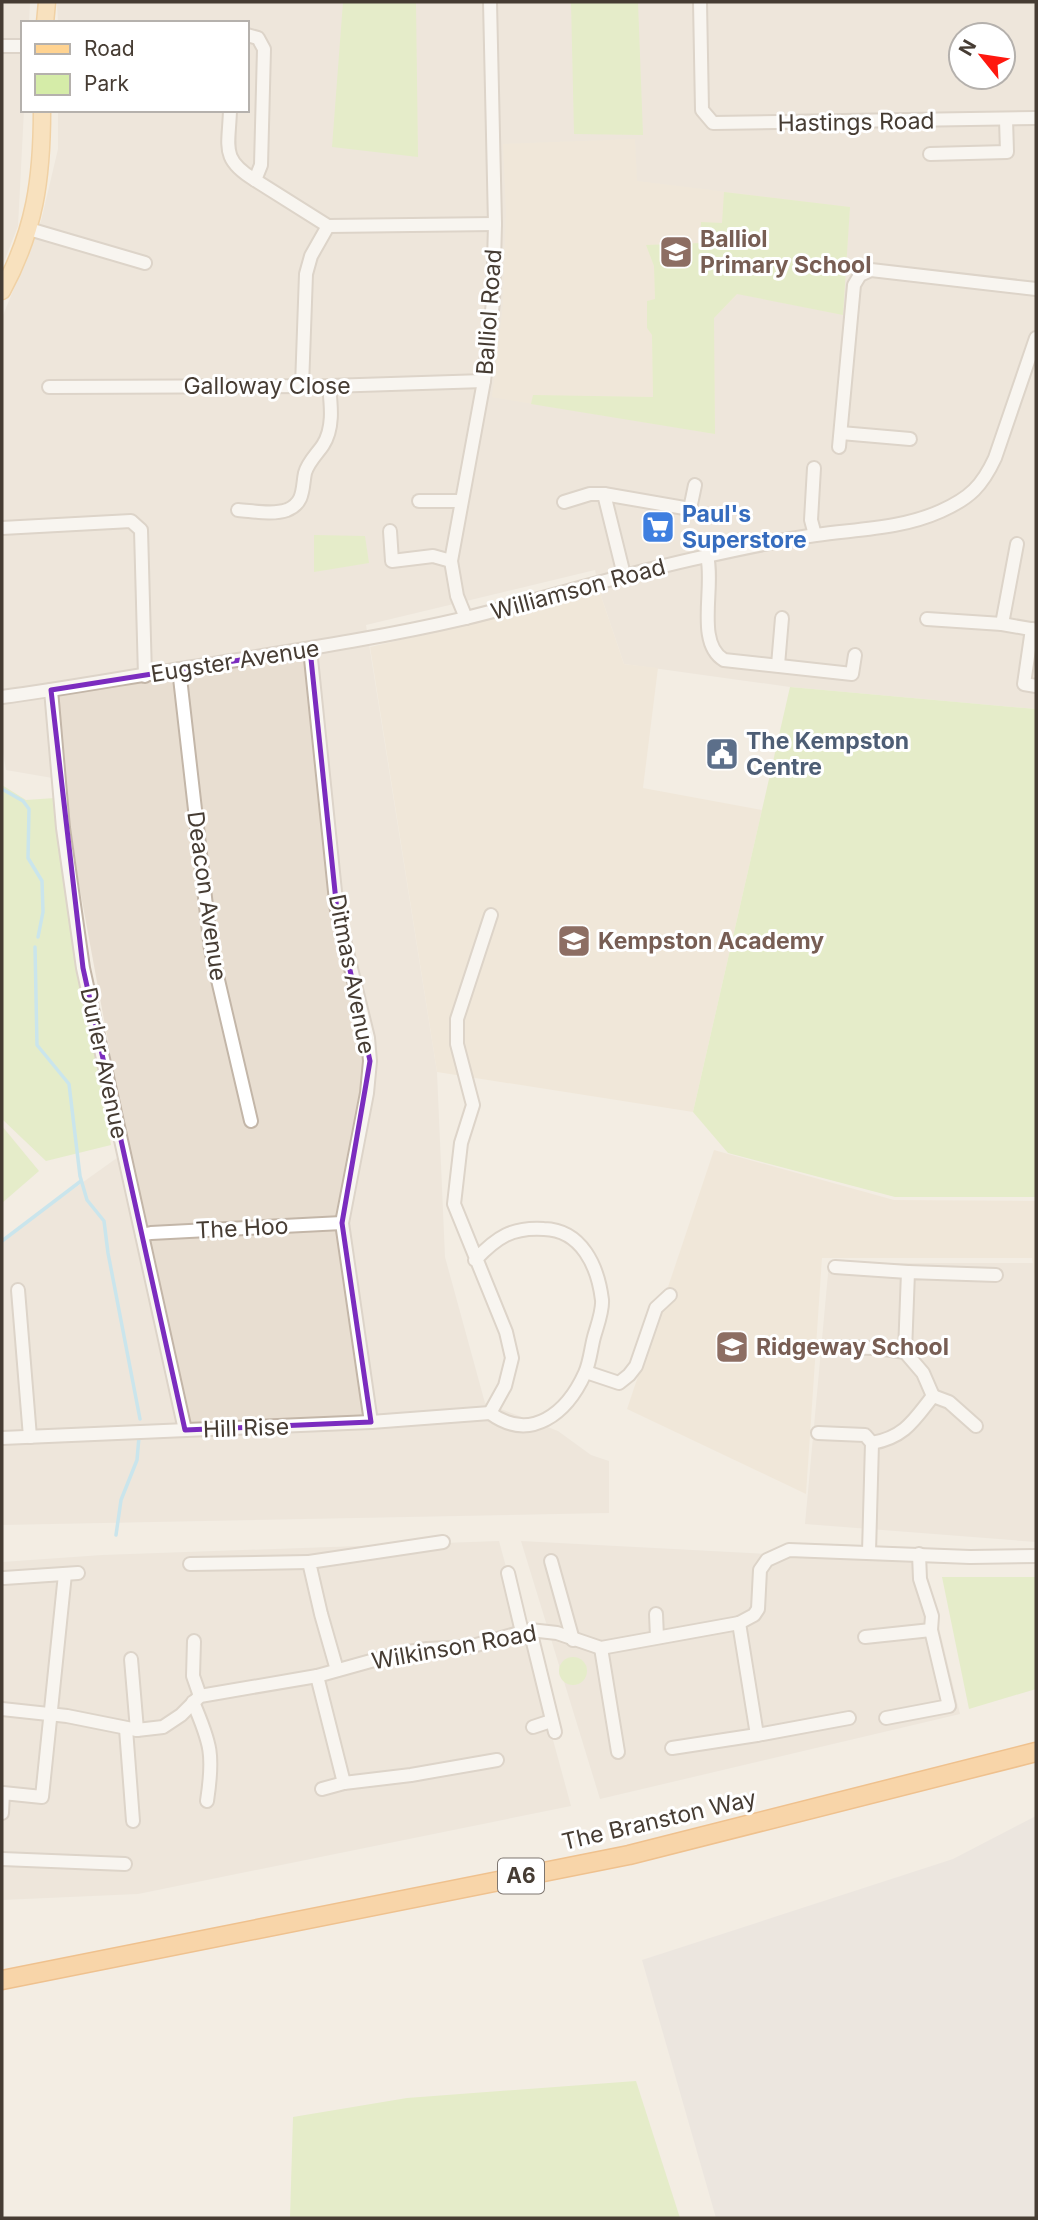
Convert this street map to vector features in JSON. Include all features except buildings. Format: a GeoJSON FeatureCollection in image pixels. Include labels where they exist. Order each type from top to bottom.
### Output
{"type":"FeatureCollection","features":[{"type":"Feature","properties":{"kind":"highway","name":"The Branston Way"},"geometry":{"type":"LineString","coordinates":[[2,1980],[629,1855],[1036,1752]]}},
{"type":"Feature","properties":{"kind":"main road"},"geometry":{"type":"LineString","coordinates":[[45,21],[47,2]]}},
{"type":"Feature","properties":{"kind":"main road"},"geometry":{"type":"LineString","coordinates":[[2,291],[29,229],[41,169],[43,112]]}},
{"type":"Feature","properties":{"kind":"street","name":"Balliol Road"},"geometry":{"type":"LineString","coordinates":[[466,618],[457,596],[451,561],[484,381],[493,302],[495,223],[490,2]]}},
{"type":"Feature","properties":{"kind":"street","name":"Hastings Road"},"geometry":{"type":"LineString","coordinates":[[700,2],[702,110],[713,123],[1036,118]]}},
{"type":"Feature","properties":{"kind":"street"},"geometry":{"type":"LineString","coordinates":[[248,35],[258,38],[264,49],[261,165],[255,180]]}},
{"type":"Feature","properties":{"kind":"street"},"geometry":{"type":"LineString","coordinates":[[2,46],[21,46]]}},
{"type":"Feature","properties":{"kind":"street"},"geometry":{"type":"LineString","coordinates":[[230,112],[229,157],[237,169],[328,226],[495,223]]}},
{"type":"Feature","properties":{"kind":"street","name":"Hastings Road"},"geometry":{"type":"LineString","coordinates":[[930,154],[1007,152],[1006,119]]}},
{"type":"Feature","properties":{"kind":"street"},"geometry":{"type":"LineString","coordinates":[[302,386],[306,274],[311,256],[328,226]]}},
{"type":"Feature","properties":{"kind":"street"},"geometry":{"type":"LineString","coordinates":[[29,229],[124,264],[145,263]]}},
{"type":"Feature","properties":{"kind":"street"},"geometry":{"type":"LineString","coordinates":[[839,447],[854,285],[860,275],[870,270],[1036,289]]}},
{"type":"Feature","properties":{"kind":"street","name":"Williamson Road"},"geometry":{"type":"LineString","coordinates":[[466,618],[624,575],[707,556],[816,535],[910,522],[940,512],[977,489],[987,477],[1036,338]]}},
{"type":"Feature","properties":{"kind":"street","name":"Galloway Close"},"geometry":{"type":"LineString","coordinates":[[49,387],[329,386],[484,381]]}},
{"type":"Feature","properties":{"kind":"street"},"geometry":{"type":"LineString","coordinates":[[238,510],[286,510],[295,505],[303,495],[305,473],[326,440],[330,426],[329,386]]}},
{"type":"Feature","properties":{"kind":"street"},"geometry":{"type":"LineString","coordinates":[[841,433],[910,439]]}},
{"type":"Feature","properties":{"kind":"street"},"geometry":{"type":"LineString","coordinates":[[814,468],[811,511],[816,535]]}},
{"type":"Feature","properties":{"kind":"street"},"geometry":{"type":"LineString","coordinates":[[564,502],[590,494],[604,494],[690,509],[695,485]]}},
{"type":"Feature","properties":{"kind":"street"},"geometry":{"type":"LineString","coordinates":[[604,494],[624,575]]}},
{"type":"Feature","properties":{"kind":"street"},"geometry":{"type":"LineString","coordinates":[[419,501],[461,500]]}},
{"type":"Feature","properties":{"kind":"street"},"geometry":{"type":"LineString","coordinates":[[2,528],[131,521],[141,530],[145,676]]}},
{"type":"Feature","properties":{"kind":"street"},"geometry":{"type":"LineString","coordinates":[[390,531],[392,561],[433,556],[451,561]]}},
{"type":"Feature","properties":{"kind":"street"},"geometry":{"type":"LineString","coordinates":[[1002,624],[1017,544]]}},
{"type":"Feature","properties":{"kind":"street"},"geometry":{"type":"LineString","coordinates":[[707,556],[710,569],[708,634],[709,645],[715,655],[724,660],[852,674],[855,655]]}},
{"type":"Feature","properties":{"kind":"street","name":"Eugster Avenue"},"geometry":{"type":"LineString","coordinates":[[2,697],[310,649],[466,618]]}},
{"type":"Feature","properties":{"kind":"street"},"geometry":{"type":"LineString","coordinates":[[778,665],[782,618]]}},
{"type":"Feature","properties":{"kind":"street"},"geometry":{"type":"LineString","coordinates":[[927,619],[1034,629],[1024,684],[1036,686]]}},
{"type":"Feature","properties":{"kind":"street","name":"Ditmas Avenue"},"geometry":{"type":"LineString","coordinates":[[310,649],[337,911],[368,1038],[370,1061],[368,1093],[342,1223],[372,1422]]}},
{"type":"Feature","properties":{"kind":"street","name":"Deacon Avenue"},"geometry":{"type":"LineString","coordinates":[[179,669],[211,950],[251,1121]]}},
{"type":"Feature","properties":{"kind":"street","name":"Durler Avenue"},"geometry":{"type":"LineString","coordinates":[[51,690],[63,828],[83,968],[185,1430]]}},
{"type":"Feature","properties":{"kind":"street"},"geometry":{"type":"LineString","coordinates":[[475,1260],[491,1243],[510,1232],[533,1228],[556,1229],[580,1243],[592,1262],[602,1302],[586,1372],[561,1409],[546,1420],[527,1427],[503,1422],[490,1413],[505,1387],[512,1358],[506,1332],[475,1260],[454,1204],[461,1143],[473,1105],[457,1044],[457,1019],[491,915]]}},
{"type":"Feature","properties":{"kind":"street","name":"The Hoo"},"geometry":{"type":"LineString","coordinates":[[142,1235],[342,1223]]}},
{"type":"Feature","properties":{"kind":"street"},"geometry":{"type":"LineString","coordinates":[[835,1267],[996,1275]]}},
{"type":"Feature","properties":{"kind":"street"},"geometry":{"type":"LineString","coordinates":[[905,1352],[908,1272]]}},
{"type":"Feature","properties":{"kind":"street"},"geometry":{"type":"LineString","coordinates":[[18,1290],[30,1437]]}},
{"type":"Feature","properties":{"kind":"street"},"geometry":{"type":"LineString","coordinates":[[586,1372],[619,1383],[629,1376],[636,1366],[656,1308],[670,1295]]}},
{"type":"Feature","properties":{"kind":"street"},"geometry":{"type":"LineString","coordinates":[[825,1347],[877,1348],[905,1352],[923,1373],[933,1396],[949,1402],[976,1426]]}},
{"type":"Feature","properties":{"kind":"street"},"geometry":{"type":"LineString","coordinates":[[872,1443],[889,1440],[909,1426],[933,1396]]}},
{"type":"Feature","properties":{"kind":"street","name":"Hill Rise"},"geometry":{"type":"LineString","coordinates":[[2,1438],[372,1422],[490,1413]]}},
{"type":"Feature","properties":{"kind":"street"},"geometry":{"type":"LineString","coordinates":[[818,1433],[865,1435],[872,1443],[869,1552]]}},
{"type":"Feature","properties":{"kind":"street"},"geometry":{"type":"LineString","coordinates":[[190,1564],[310,1562],[443,1542]]}},
{"type":"Feature","properties":{"kind":"street"},"geometry":{"type":"LineString","coordinates":[[757,1735],[739,1623],[754,1615],[758,1609],[760,1570],[772,1557],[789,1550],[1036,1555]]}},
{"type":"Feature","properties":{"kind":"street"},"geometry":{"type":"LineString","coordinates":[[886,1718],[949,1706],[931,1630],[932,1616],[920,1579],[919,1554]]}},
{"type":"Feature","properties":{"kind":"street"},"geometry":{"type":"LineString","coordinates":[[551,1561],[573,1640]]}},
{"type":"Feature","properties":{"kind":"street"},"geometry":{"type":"LineString","coordinates":[[310,1562],[337,1670]]}},
{"type":"Feature","properties":{"kind":"street"},"geometry":{"type":"LineString","coordinates":[[508,1573],[553,1726],[533,1727]]}},
{"type":"Feature","properties":{"kind":"street"},"geometry":{"type":"LineString","coordinates":[[2,1813],[3,1793],[42,1797],[71,1574],[4,1578]]}},
{"type":"Feature","properties":{"kind":"street"},"geometry":{"type":"LineString","coordinates":[[656,1614],[657,1637]]}},
{"type":"Feature","properties":{"kind":"street","name":"Wilkinson Road"},"geometry":{"type":"LineString","coordinates":[[197,1699],[317,1676],[396,1654],[470,1647],[526,1631],[557,1633],[601,1648],[739,1623]]}},
{"type":"Feature","properties":{"kind":"street"},"geometry":{"type":"LineString","coordinates":[[865,1637],[931,1630]]}},
{"type":"Feature","properties":{"kind":"street"},"geometry":{"type":"LineString","coordinates":[[194,1641],[193,1676],[209,1740],[212,1769],[207,1801]]}},
{"type":"Feature","properties":{"kind":"street"},"geometry":{"type":"LineString","coordinates":[[601,1648],[618,1752]]}},
{"type":"Feature","properties":{"kind":"street"},"geometry":{"type":"LineString","coordinates":[[131,1659],[133,1821]]}},
{"type":"Feature","properties":{"kind":"street"},"geometry":{"type":"LineString","coordinates":[[317,1676],[344,1783]]}},
{"type":"Feature","properties":{"kind":"street"},"geometry":{"type":"LineString","coordinates":[[2,1709],[67,1716],[132,1730],[163,1727],[197,1699]]}},
{"type":"Feature","properties":{"kind":"street"},"geometry":{"type":"LineString","coordinates":[[672,1748],[849,1718]]}},
{"type":"Feature","properties":{"kind":"street"},"geometry":{"type":"LineString","coordinates":[[322,1789],[344,1783],[497,1760]]}},
{"type":"Feature","properties":{"kind":"street"},"geometry":{"type":"LineString","coordinates":[[2,1858],[125,1864]]}},
{"type":"Feature","properties":{"kind":"highlighted area"},"geometry":{"type":"Polygon","coordinates":[[[310,649],[337,911],[370,1061],[342,1223],[371,1422],[185,1430],[83,968],[51,690],[310,649]]]}},
{"type":"Feature","properties":{"kind":"shaded area"},"geometry":{"type":"Polygon","coordinates":[[[2,2],[30,2],[29,21],[21,21],[21,112],[24,112],[18,226],[2,267],[2,2]]]}},
{"type":"Feature","properties":{"kind":"shaded area"},"geometry":{"type":"Polygon","coordinates":[[[57,2],[1036,2],[1036,709],[790,687],[624,664],[595,570],[366,625],[437,1072],[445,1257],[485,1403],[558,1431],[591,1455],[609,1461],[609,1513],[2,1525],[2,1240],[128,1150],[76,868],[64,780],[6,770],[2,746],[2,318],[41,221],[58,149],[58,112],[248,112],[248,21],[58,21],[57,2]]]}},
{"type":"Feature","properties":{"kind":"shaded area","name":"Balliol Primary School"},"geometry":{"type":"Polygon","coordinates":[[[635,139],[637,181],[850,207],[843,315],[738,294],[714,318],[715,434],[492,397],[503,305],[506,210],[503,144],[635,139]]]}},
{"type":"Feature","properties":{"kind":"shaded area","name":"Kempston Academy"},"geometry":{"type":"Polygon","coordinates":[[[600,593],[624,664],[658,668],[643,788],[762,810],[693,1112],[437,1072],[370,647],[600,593]]]}},
{"type":"Feature","properties":{"kind":"shaded area","name":"Ridgeway School"},"geometry":{"type":"Polygon","coordinates":[[[714,1150],[894,1200],[1036,1201],[1036,1285],[1032,1258],[822,1258],[806,1494],[627,1409],[714,1150]]]}},
{"type":"Feature","properties":{"kind":"shaded area"},"geometry":{"type":"Polygon","coordinates":[[[829,1263],[1034,1263],[1036,1542],[805,1524],[829,1263]]]}},
{"type":"Feature","properties":{"kind":"shaded area"},"geometry":{"type":"Polygon","coordinates":[[[499,1541],[571,1806],[138,1894],[2,1900],[2,1562],[102,1555],[499,1541]]]}},
{"type":"Feature","properties":{"kind":"shaded area"},"geometry":{"type":"Polygon","coordinates":[[[521,1541],[923,1562],[960,1714],[600,1799],[521,1541]]]}},
{"type":"Feature","properties":{"kind":"shaded area"},"geometry":{"type":"Polygon","coordinates":[[[1036,1816],[1036,2218],[716,2218],[642,1960],[953,1859],[1036,1816]]]}},
{"type":"Feature","properties":{"kind":"green space"},"geometry":{"type":"Polygon","coordinates":[[[343,2],[416,2],[418,157],[332,147],[343,2]]]}},
{"type":"Feature","properties":{"kind":"green space"},"geometry":{"type":"Polygon","coordinates":[[[571,2],[638,2],[643,135],[574,134],[571,2]]]}},
{"type":"Feature","properties":{"kind":"green space"},"geometry":{"type":"Polygon","coordinates":[[[724,192],[850,207],[843,315],[737,294],[714,318],[715,434],[531,404],[533,395],[653,397],[652,335],[647,328],[647,301],[655,299],[654,266],[646,245],[700,243],[701,222],[722,223],[724,192]]]}},
{"type":"Feature","properties":{"kind":"green space"},"geometry":{"type":"Polygon","coordinates":[[[314,535],[365,536],[369,563],[314,572],[314,535]]]}},
{"type":"Feature","properties":{"kind":"green space"},"geometry":{"type":"Polygon","coordinates":[[[790,687],[1036,709],[1036,1197],[895,1197],[728,1153],[693,1112],[790,687]]]}},
{"type":"Feature","properties":{"kind":"green space"},"geometry":{"type":"Polygon","coordinates":[[[2,785],[26,800],[55,798],[111,1145],[46,1161],[2,1119],[2,785]]]}},
{"type":"Feature","properties":{"kind":"green space"},"geometry":{"type":"Polygon","coordinates":[[[2,1126],[39,1171],[2,1203],[2,1126]]]}},
{"type":"Feature","properties":{"kind":"green space"},"geometry":{"type":"Polygon","coordinates":[[[942,1577],[1036,1577],[1036,1689],[969,1709],[942,1577]]]}},
{"type":"Feature","properties":{"kind":"green space"},"geometry":{"type":"Polygon","coordinates":[[[573,1657],[583,1661],[587,1671],[583,1681],[573,1685],[563,1681],[559,1671],[563,1661],[573,1657]]]}},
{"type":"Feature","properties":{"kind":"green space"},"geometry":{"type":"Polygon","coordinates":[[[636,2081],[680,2218],[290,2218],[293,2117],[407,2098],[636,2081]]]}},
{"type":"Feature","properties":{"kind":"waterway"},"geometry":{"type":"LineString","coordinates":[[2,789],[23,801],[29,809],[28,858],[42,881],[43,912],[38,937]]}},
{"type":"Feature","properties":{"kind":"waterway"},"geometry":{"type":"LineString","coordinates":[[35,947],[37,1045],[69,1084],[80,1176],[87,1200],[104,1221],[140,1419]]}},
{"type":"Feature","properties":{"kind":"waterway"},"geometry":{"type":"LineString","coordinates":[[2,1241],[81,1181]]}},
{"type":"Feature","properties":{"kind":"waterway"},"geometry":{"type":"LineString","coordinates":[[116,1535],[121,1500],[137,1460],[139,1437]]}},
{"type":"Feature","properties":{"kind":"place","name":"Balliol Primary School"},"geometry":{"type":"Point","coordinates":[676,252]}},
{"type":"Feature","properties":{"kind":"place","name":"Paul's Superstore"},"geometry":{"type":"Point","coordinates":[658,527]}},
{"type":"Feature","properties":{"kind":"place","name":"The Kempston Centre"},"geometry":{"type":"Point","coordinates":[722,754]}},
{"type":"Feature","properties":{"kind":"place","name":"Kempston Academy"},"geometry":{"type":"Point","coordinates":[574,941]}},
{"type":"Feature","properties":{"kind":"place","name":"Ridgeway School"},"geometry":{"type":"Point","coordinates":[732,1347]}}]}
